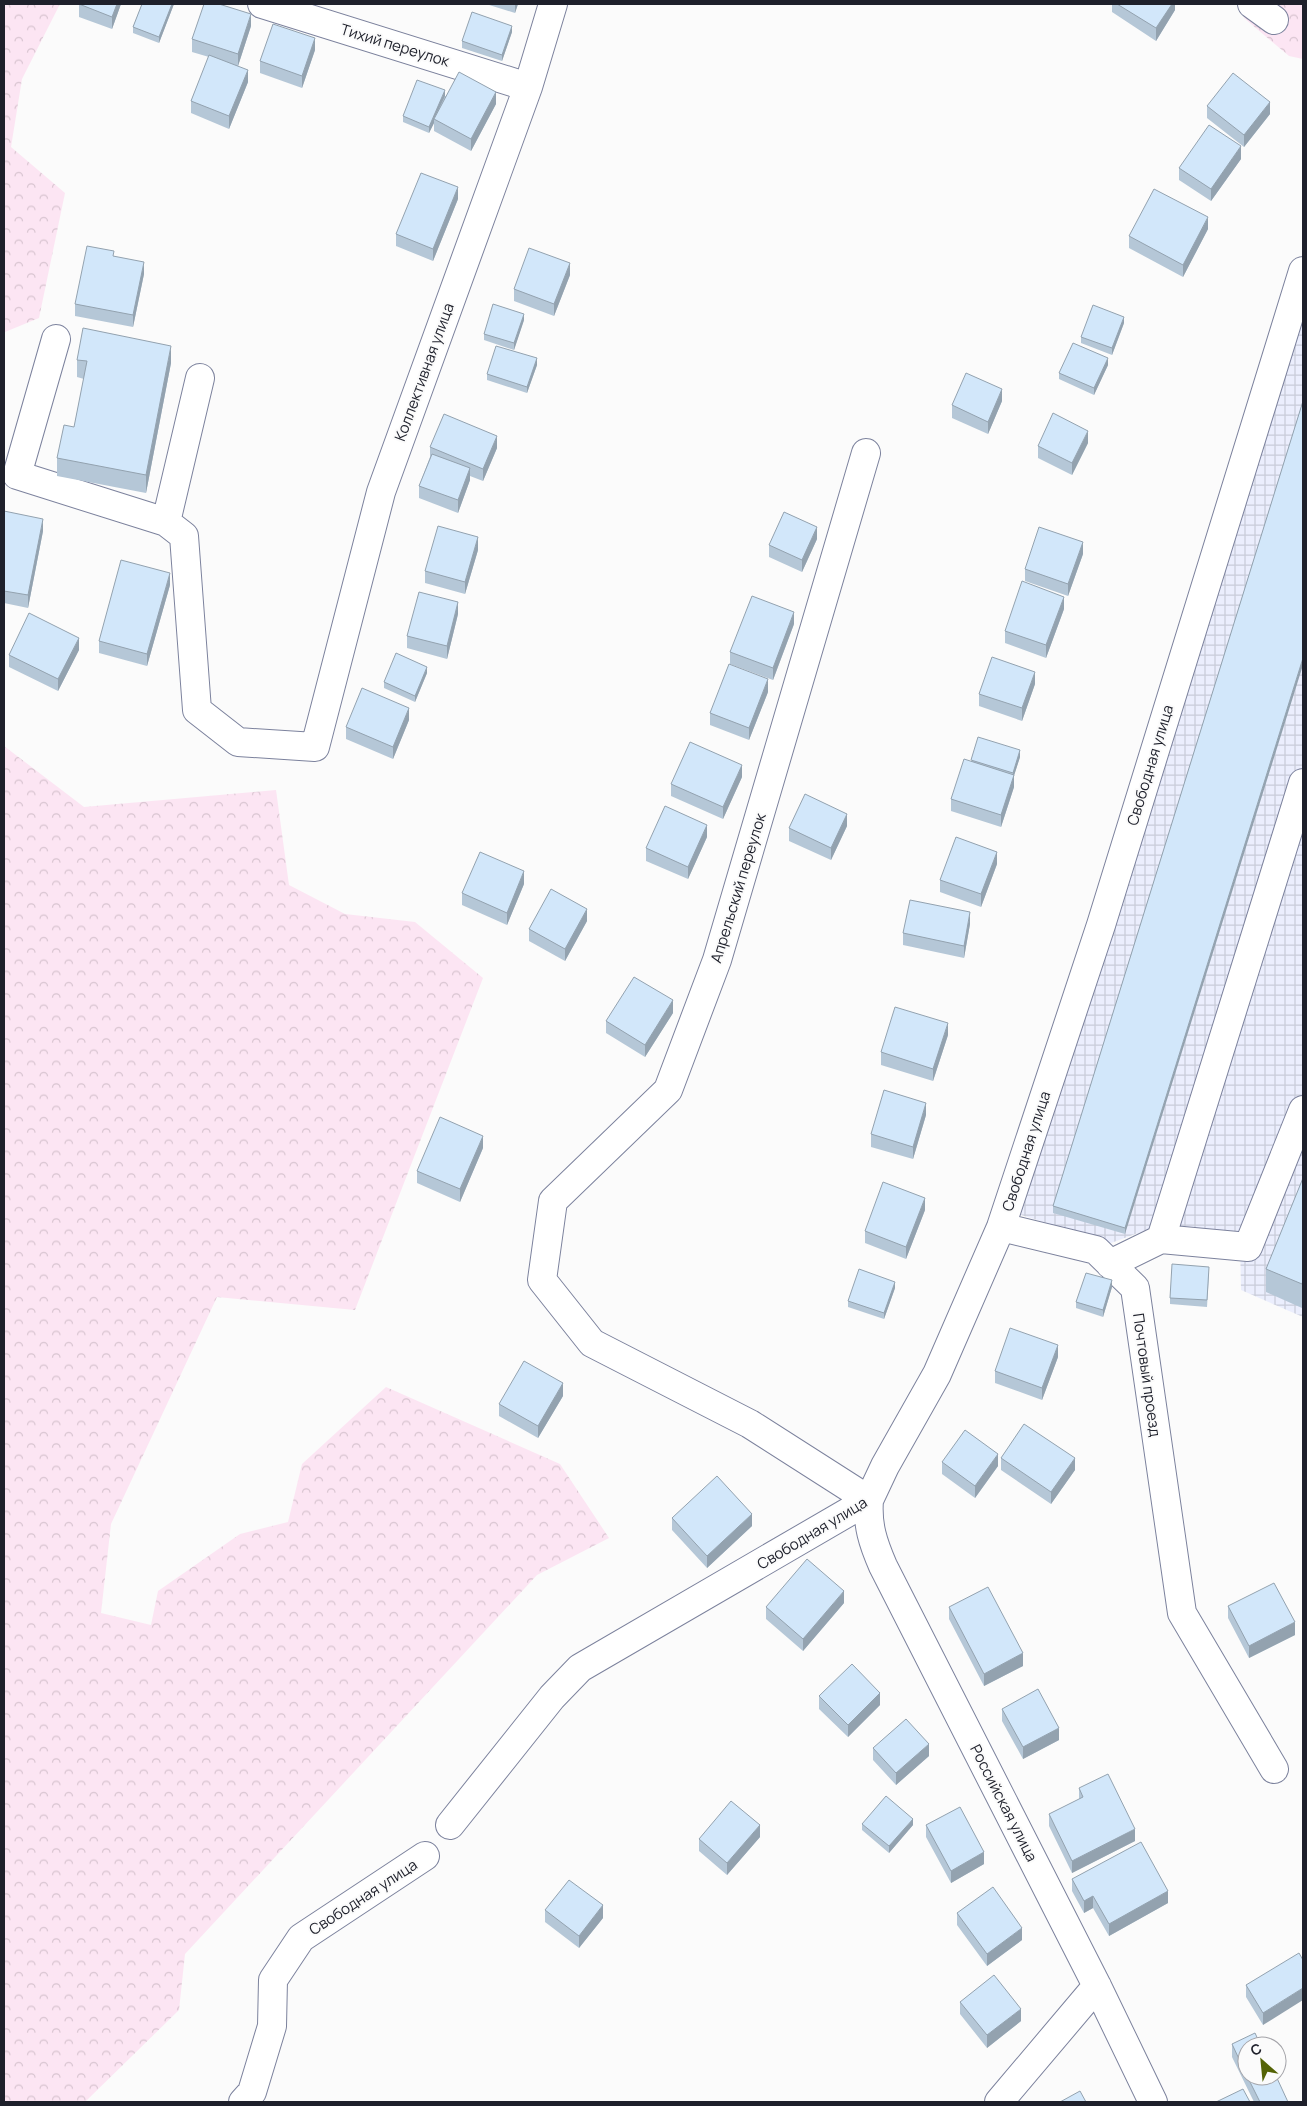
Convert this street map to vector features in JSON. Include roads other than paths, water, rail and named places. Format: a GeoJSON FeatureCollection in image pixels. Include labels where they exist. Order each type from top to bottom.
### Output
{"type":"FeatureCollection","features":[{"type":"Feature","properties":{"kind":"street","name":"Тихий переулок"},"geometry":{"type":"LineString","coordinates":[[262,4],[528,86]]}},
{"type":"Feature","properties":{"kind":"street","name":"Коллективная улица"},"geometry":{"type":"LineString","coordinates":[[166,522],[184,536],[197,710],[238,742],[315,747],[381,492],[528,86],[553,4]]}},
{"type":"Feature","properties":{"kind":"street"},"geometry":{"type":"LineString","coordinates":[[1252,4],[1274,20]]}},
{"type":"Feature","properties":{"kind":"street","name":"Свободная улица"},"geometry":{"type":"LineString","coordinates":[[450,1824],[552,1697],[580,1668],[870,1500],[886,1466],[937,1374],[1001,1227],[1101,925],[1303,271]]}},
{"type":"Feature","properties":{"kind":"street"},"geometry":{"type":"LineString","coordinates":[[56,339],[17,475],[166,522],[200,378]]}},
{"type":"Feature","properties":{"kind":"street","name":"Апрельский переулок"},"geometry":{"type":"LineString","coordinates":[[866,453],[717,960],[668,1090],[553,1201],[542,1280],[592,1343],[750,1424],[870,1500]]}},
{"type":"Feature","properties":{"kind":"street"},"geometry":{"type":"LineString","coordinates":[[1161,1238],[1302,794]]}},
{"type":"Feature","properties":{"kind":"street"},"geometry":{"type":"LineString","coordinates":[[1110,1264],[1161,1238],[1248,1247],[1303,1110]]}},
{"type":"Feature","properties":{"kind":"street","name":"Почтовый проезд"},"geometry":{"type":"LineString","coordinates":[[1001,1227],[1096,1250],[1135,1288],[1182,1613],[1274,1769]]}},
{"type":"Feature","properties":{"kind":"street","name":"Российская улица"},"geometry":{"type":"LineString","coordinates":[[870,1500],[868,1518],[871,1540],[883,1566],[1097,1986],[1153,2102]]}},
{"type":"Feature","properties":{"kind":"street","name":"Свободная улица"},"geometry":{"type":"LineString","coordinates":[[243,2102],[252,2092],[272,2026],[273,1980],[301,1938],[425,1856]]}},
{"type":"Feature","properties":{"kind":"street"},"geometry":{"type":"LineString","coordinates":[[998,2102],[1097,1986]]}}]}
